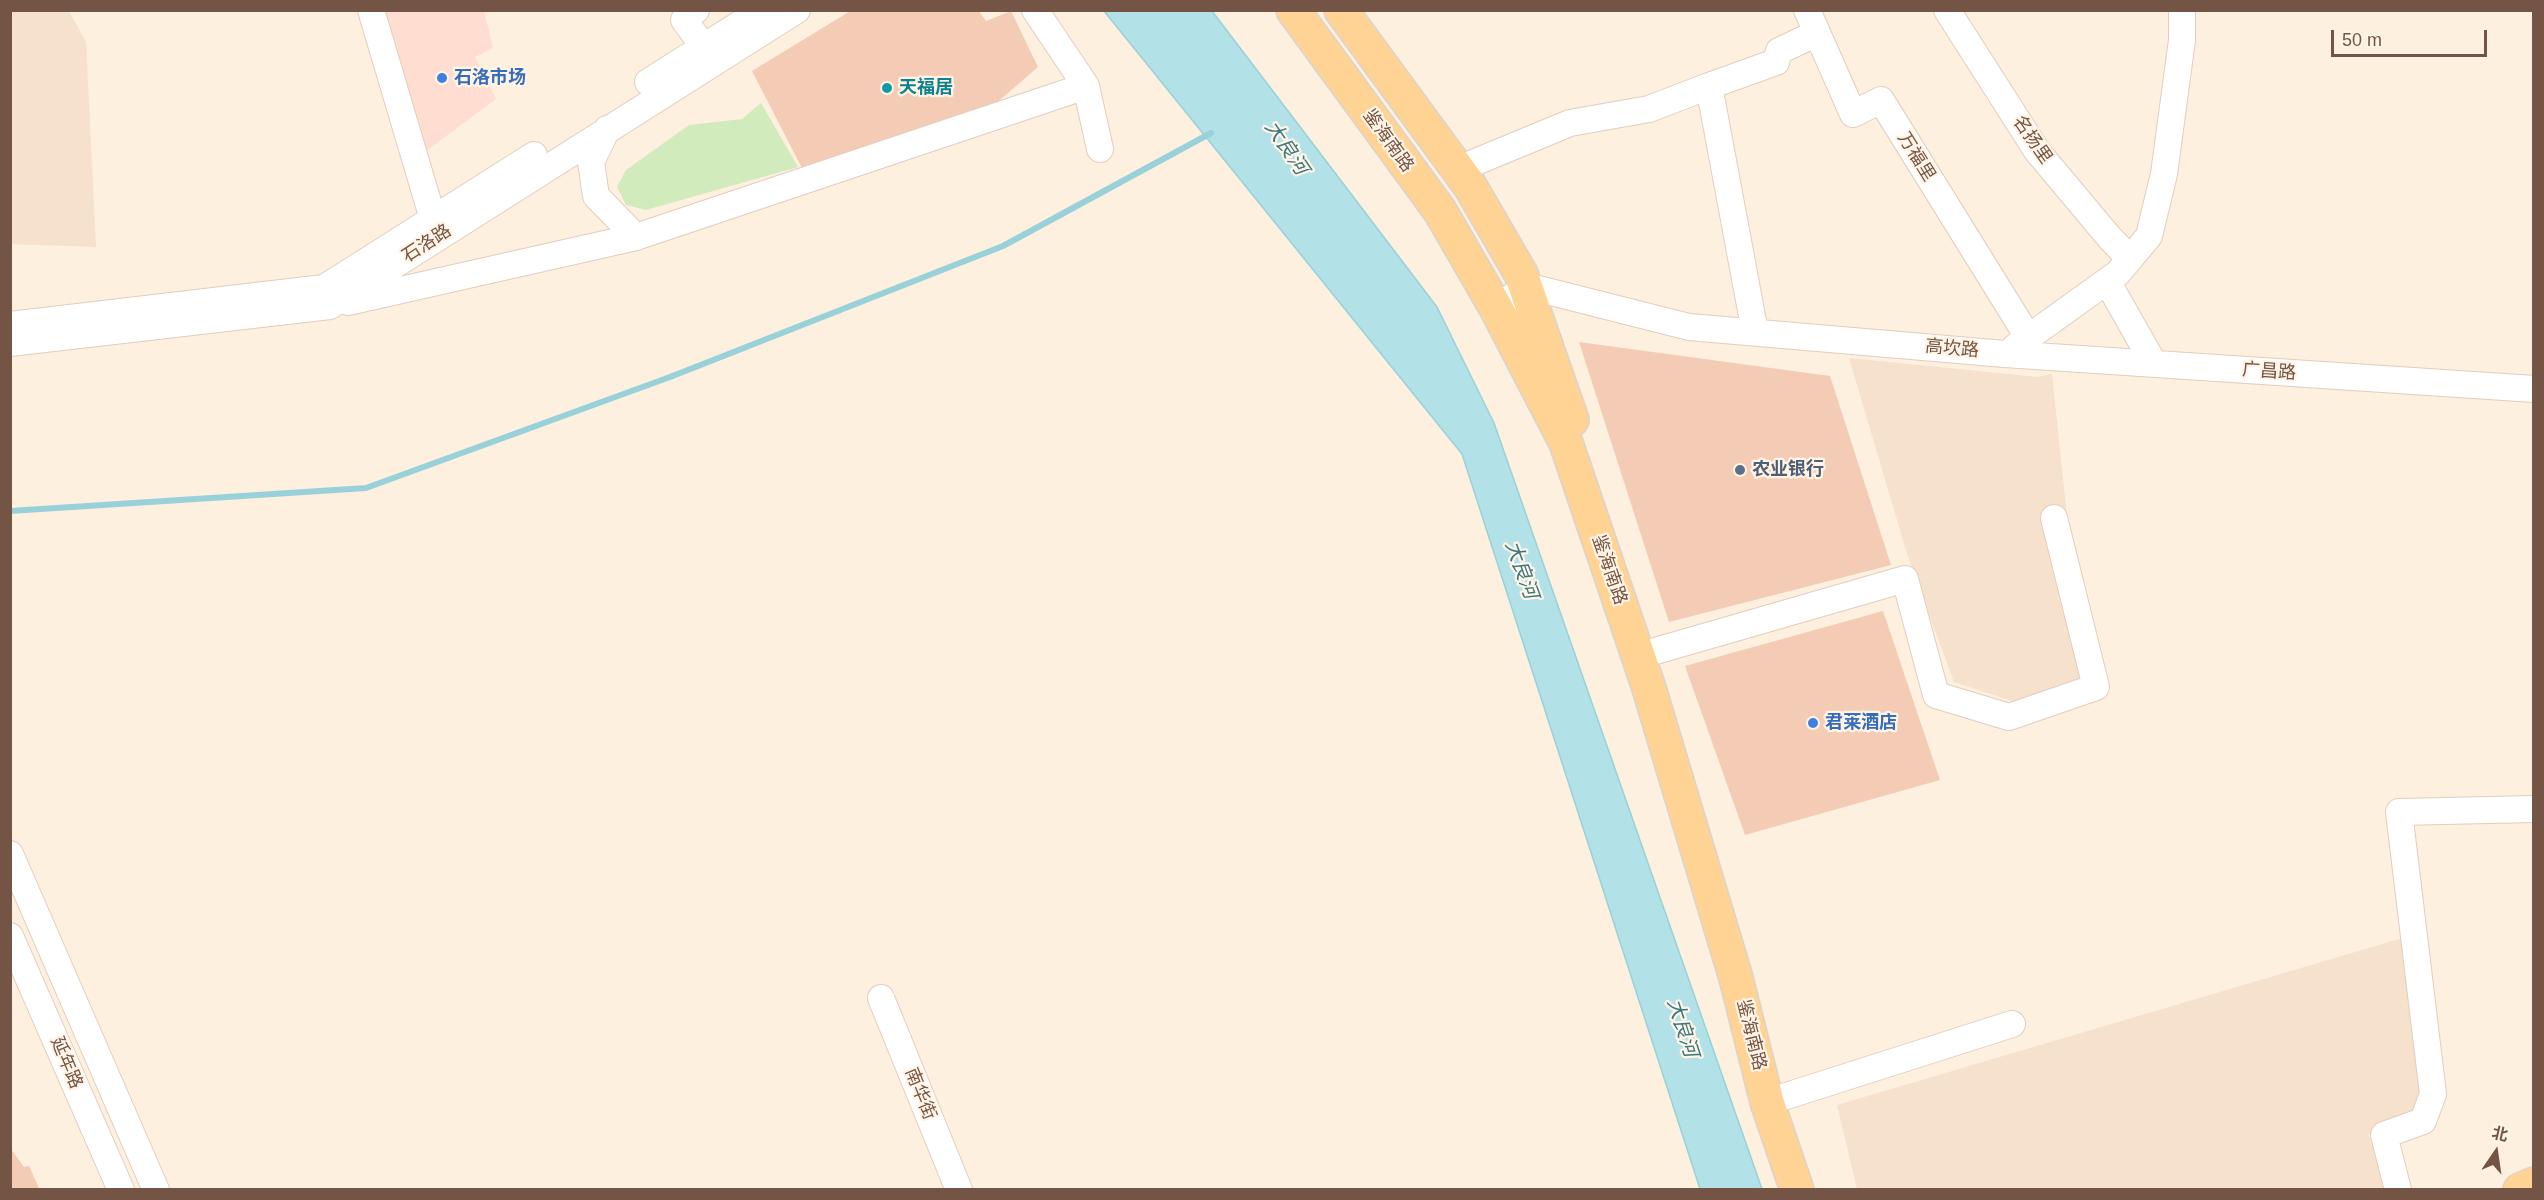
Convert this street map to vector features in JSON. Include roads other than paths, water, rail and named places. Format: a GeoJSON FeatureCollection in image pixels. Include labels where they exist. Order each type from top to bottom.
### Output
{"type":"FeatureCollection","features":[{"type":"Feature","properties":{"kind":"main road","name":"鉴海南路"},"geometry":{"type":"LineString","coordinates":[[1293,10],[1440,211],[1496,308],[1566,443],[1645,654],[1736,978],[1767,1102],[1797,1190]]}},
{"type":"Feature","properties":{"kind":"main road","name":"鉴海南路"},"geometry":{"type":"LineString","coordinates":[[1341,10],[1470,186],[1527,286],[1749,974],[1780,1098],[1811,1190]]}},
{"type":"Feature","properties":{"kind":"main road"},"geometry":{"type":"LineString","coordinates":[[2520,1190],[2534,1184]]}},
{"type":"Feature","properties":{"kind":"street"},"geometry":{"type":"LineString","coordinates":[[371,10],[433,219]]}},
{"type":"Feature","properties":{"kind":"street"},"geometry":{"type":"LineString","coordinates":[[696,10],[684,20],[704,47]]}},
{"type":"Feature","properties":{"kind":"street","name":"石洛路"},"geometry":{"type":"LineString","coordinates":[[10,325],[324,288],[762,10]]}},
{"type":"Feature","properties":{"kind":"street","name":"石洛路"},"geometry":{"type":"LineString","coordinates":[[10,344],[330,306],[797,10]]}},
{"type":"Feature","properties":{"kind":"street"},"geometry":{"type":"LineString","coordinates":[[1035,10],[1086,86],[1100,149]]}},
{"type":"Feature","properties":{"kind":"street","name":"名扬里"},"geometry":{"type":"LineString","coordinates":[[1947,10],[2037,151],[2130,259]]}},
{"type":"Feature","properties":{"kind":"street","name":"高坎路"},"geometry":{"type":"LineString","coordinates":[[1527,286],[1689,327],[2005,354],[2118,273],[2149,236],[2164,174],[2182,40],[2182,10]]}},
{"type":"Feature","properties":{"kind":"street"},"geometry":{"type":"LineString","coordinates":[[1461,168],[1570,123],[1649,109],[1776,62],[1779,51],[1812,22]]}},
{"type":"Feature","properties":{"kind":"street","name":"万福里"},"geometry":{"type":"LineString","coordinates":[[1812,22],[1852,114],[1881,100],[2028,337]]}},
{"type":"Feature","properties":{"kind":"street"},"geometry":{"type":"LineString","coordinates":[[330,306],[636,237],[1086,86]]}},
{"type":"Feature","properties":{"kind":"street"},"geometry":{"type":"LineString","coordinates":[[1709,86],[1755,332]]}},
{"type":"Feature","properties":{"kind":"street"},"geometry":{"type":"LineString","coordinates":[[607,129],[591,162],[596,196],[636,237]]}},
{"type":"Feature","properties":{"kind":"street"},"geometry":{"type":"LineString","coordinates":[[2107,281],[2154,364]]}},
{"type":"Feature","properties":{"kind":"street"},"geometry":{"type":"LineString","coordinates":[[1496,308],[1527,286]]}},
{"type":"Feature","properties":{"kind":"street","name":"广昌路"},"geometry":{"type":"LineString","coordinates":[[2005,354],[2534,390]]}},
{"type":"Feature","properties":{"kind":"street"},"geometry":{"type":"LineString","coordinates":[[1645,654],[1905,579],[1936,695],[2009,717],[2096,687],[2054,518]]}},
{"type":"Feature","properties":{"kind":"street"},"geometry":{"type":"LineString","coordinates":[[2398,1190],[2384,1135],[2422,1121],[2433,1094],[2398,812],[2534,809]]}},
{"type":"Feature","properties":{"kind":"street"},"geometry":{"type":"LineString","coordinates":[[10,854],[156,1190]]}},
{"type":"Feature","properties":{"kind":"street","name":"延年路"},"geometry":{"type":"LineString","coordinates":[[10,936],[121,1190]]}},
{"type":"Feature","properties":{"kind":"street","name":"南华街"},"geometry":{"type":"LineString","coordinates":[[881,998],[959,1190]]}},
{"type":"Feature","properties":{"kind":"street"},"geometry":{"type":"LineString","coordinates":[[1780,1098],[2012,1024]]}},
{"type":"Feature","properties":{"kind":"water","name":"大良河"},"geometry":{"type":"Polygon","coordinates":[[[1104,11],[1212,11],[1437,307],[1494,423],[1762,1189],[1700,1189],[1462,454],[1104,11]]]}},
{"type":"Feature","properties":{"kind":"waterway"},"geometry":{"type":"LineString","coordinates":[[10,511],[366,488],[670,377],[1003,246],[1211,133]]}},
{"type":"Feature","properties":{"kind":"place","name":"石洛市场"},"geometry":{"type":"Point","coordinates":[442,78]}},
{"type":"Feature","properties":{"kind":"place","name":"天福居"},"geometry":{"type":"Point","coordinates":[887,88]}},
{"type":"Feature","properties":{"kind":"place","name":"农业银行"},"geometry":{"type":"Point","coordinates":[1740,470]}},
{"type":"Feature","properties":{"kind":"place","name":"君莱酒店"},"geometry":{"type":"Point","coordinates":[1813,723]}}]}
